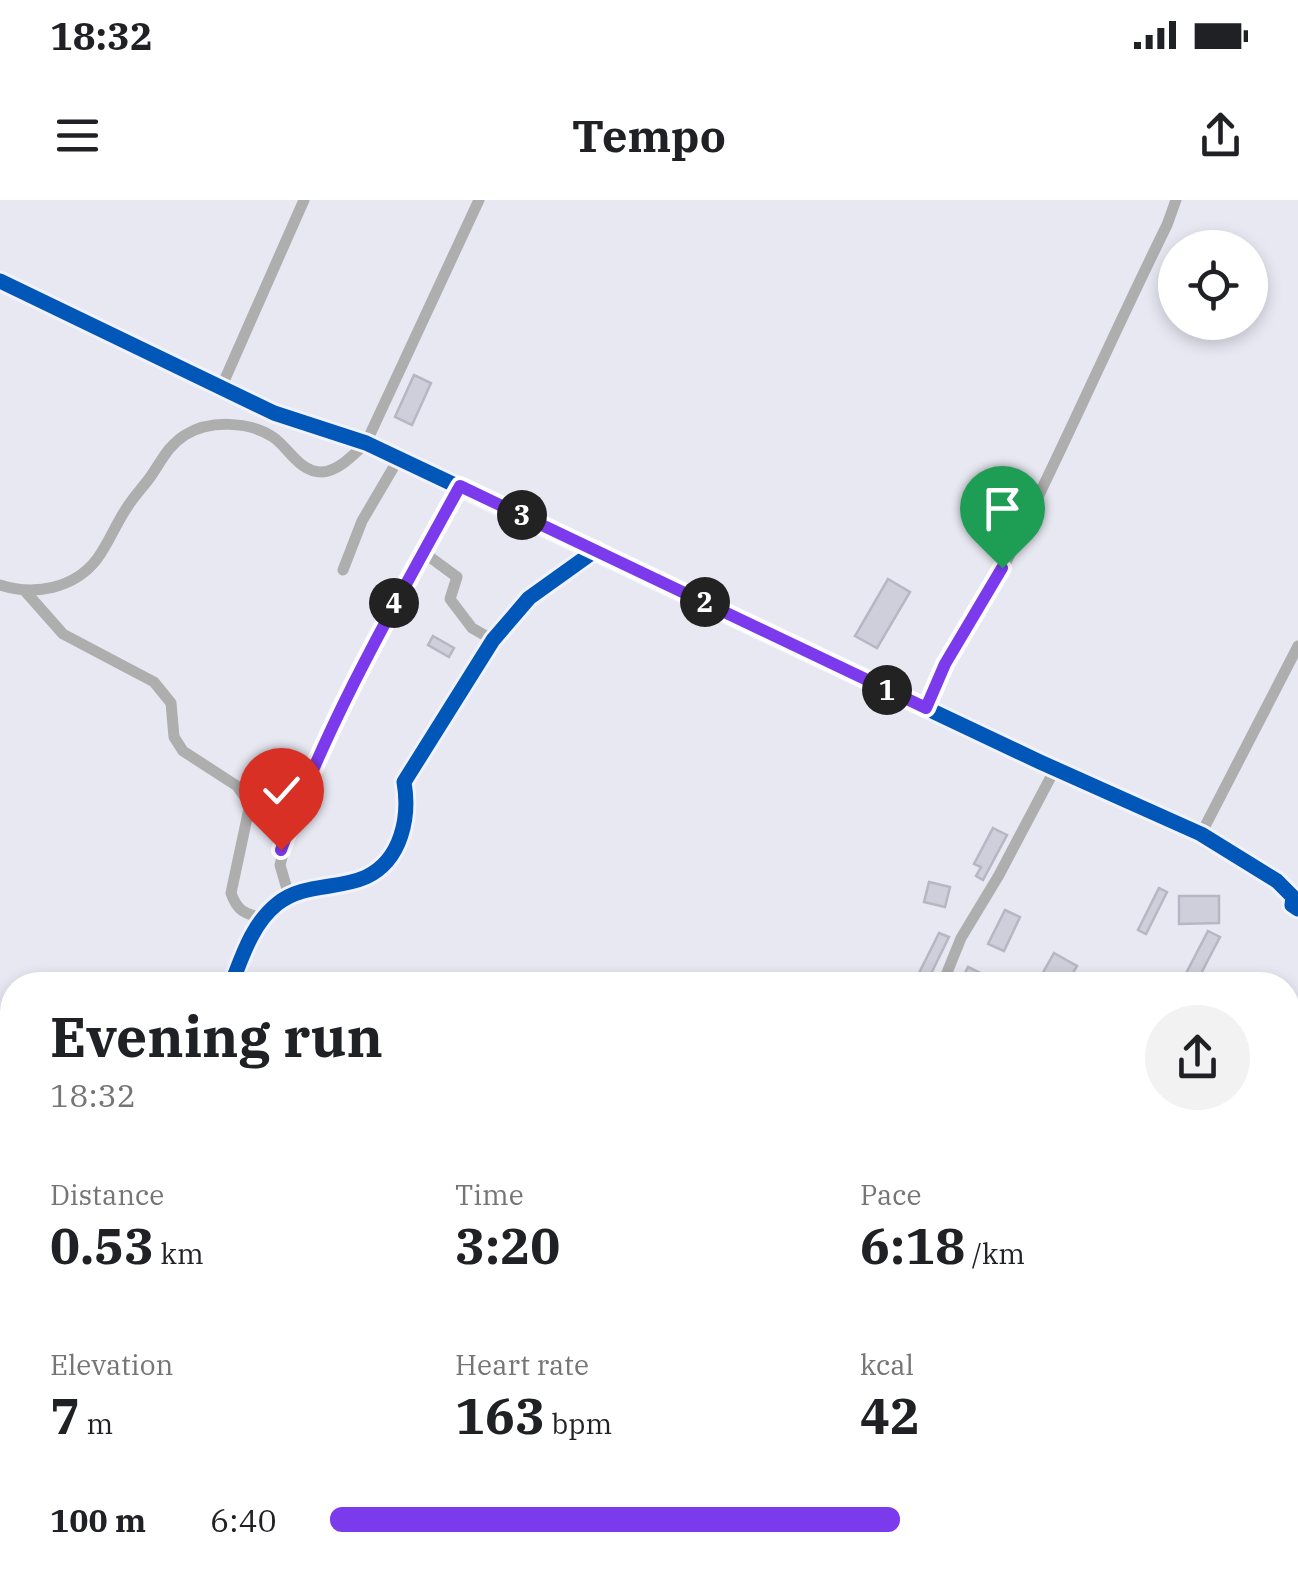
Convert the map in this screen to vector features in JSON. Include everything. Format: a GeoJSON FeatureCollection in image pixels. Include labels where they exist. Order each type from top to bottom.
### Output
{"type":"FeatureCollection","features":[{"type":"Feature","properties":{"kind":"street"},"geometry":{"type":"LineString","coordinates":[[221,388],[304,200]]}},
{"type":"Feature","properties":{"kind":"street"},"geometry":{"type":"LineString","coordinates":[[0,585],[25,591],[70,582],[90,567],[166,451],[200,427],[223,424],[261,432],[274,438],[306,468],[317,472],[335,468],[366,443],[479,200]]}},
{"type":"Feature","properties":{"kind":"street"},"geometry":{"type":"LineString","coordinates":[[926,708],[945,664],[1027,520],[1176,200]]}},
{"type":"Feature","properties":{"kind":"street"},"geometry":{"type":"LineString","coordinates":[[0,282],[274,413],[366,443],[460,486],[1055,769],[1201,834],[1277,880],[1298,909]]}},
{"type":"Feature","properties":{"kind":"street"},"geometry":{"type":"LineString","coordinates":[[343,570],[362,521],[399,458]]}},
{"type":"Feature","properties":{"kind":"street"},"geometry":{"type":"LineString","coordinates":[[289,896],[280,865],[291,823],[378,634],[460,486]]}},
{"type":"Feature","properties":{"kind":"street"},"geometry":{"type":"LineString","coordinates":[[237,972],[262,918],[289,896],[364,878],[394,850],[403,832],[408,803],[404,782],[492,640],[529,598],[596,550]]}},
{"type":"Feature","properties":{"kind":"street"},"geometry":{"type":"LineString","coordinates":[[424,552],[457,577],[450,599],[472,628],[492,640]]}},
{"type":"Feature","properties":{"kind":"street"},"geometry":{"type":"LineString","coordinates":[[25,591],[63,634],[154,682],[172,703],[174,737],[183,751],[244,792],[250,804],[231,893],[235,906],[262,918]]}},
{"type":"Feature","properties":{"kind":"street"},"geometry":{"type":"LineString","coordinates":[[1201,834],[1298,646]]}},
{"type":"Feature","properties":{"kind":"street"},"geometry":{"type":"LineString","coordinates":[[947,972],[961,938],[1000,875],[1055,769]]}},
{"type":"Feature","properties":{"kind":"building"},"geometry":{"type":"Polygon","coordinates":[[[414,375],[431,383],[412,425],[395,417],[414,375]]]}},
{"type":"Feature","properties":{"kind":"building"},"geometry":{"type":"Polygon","coordinates":[[[888,579],[910,592],[877,648],[855,636],[888,579]]]}},
{"type":"Feature","properties":{"kind":"building"},"geometry":{"type":"Polygon","coordinates":[[[433,636],[454,648],[449,657],[428,645],[433,636]]]}},
{"type":"Feature","properties":{"kind":"building"},"geometry":{"type":"Polygon","coordinates":[[[993,828],[1007,835],[983,880],[976,876],[981,867],[974,864],[993,828]]]}},
{"type":"Feature","properties":{"kind":"building"},"geometry":{"type":"Polygon","coordinates":[[[929,882],[950,887],[945,907],[924,902],[929,882]]]}},
{"type":"Feature","properties":{"kind":"building"},"geometry":{"type":"Polygon","coordinates":[[[1159,888],[1167,892],[1146,934],[1138,930],[1159,888]]]}},
{"type":"Feature","properties":{"kind":"building"},"geometry":{"type":"Polygon","coordinates":[[[1179,896],[1219,896],[1219,923],[1179,924],[1179,896]]]}},
{"type":"Feature","properties":{"kind":"building"},"geometry":{"type":"Polygon","coordinates":[[[1005,910],[1020,917],[1004,951],[988,944],[1005,910]]]}},
{"type":"Feature","properties":{"kind":"building"},"geometry":{"type":"Polygon","coordinates":[[[1208,931],[1220,937],[1202,972],[1187,972],[1208,931]]]}},
{"type":"Feature","properties":{"kind":"building"},"geometry":{"type":"Polygon","coordinates":[[[939,933],[949,937],[932,972],[920,972],[939,933]]]}},
{"type":"Feature","properties":{"kind":"building"},"geometry":{"type":"Polygon","coordinates":[[[1054,953],[1077,966],[1074,972],[1043,972],[1054,953]]]}},
{"type":"Feature","properties":{"kind":"cycle path"},"geometry":{"type":"LineString","coordinates":[[0,281],[274,413],[366,443],[1040,762],[1201,834],[1277,881],[1293,897],[1292,905],[1298,909]]}},
{"type":"Feature","properties":{"kind":"cycle path"},"geometry":{"type":"LineString","coordinates":[[236,972],[254,931],[277,904],[298,893],[366,877],[388,860],[404,823],[404,782],[493,640],[529,598],[596,550]]}},
{"type":"Feature","properties":{"kind":"route"},"geometry":{"type":"LineString","coordinates":[[281,850],[324,746],[378,634],[460,486],[926,708],[945,664],[1002,568]]}}]}
